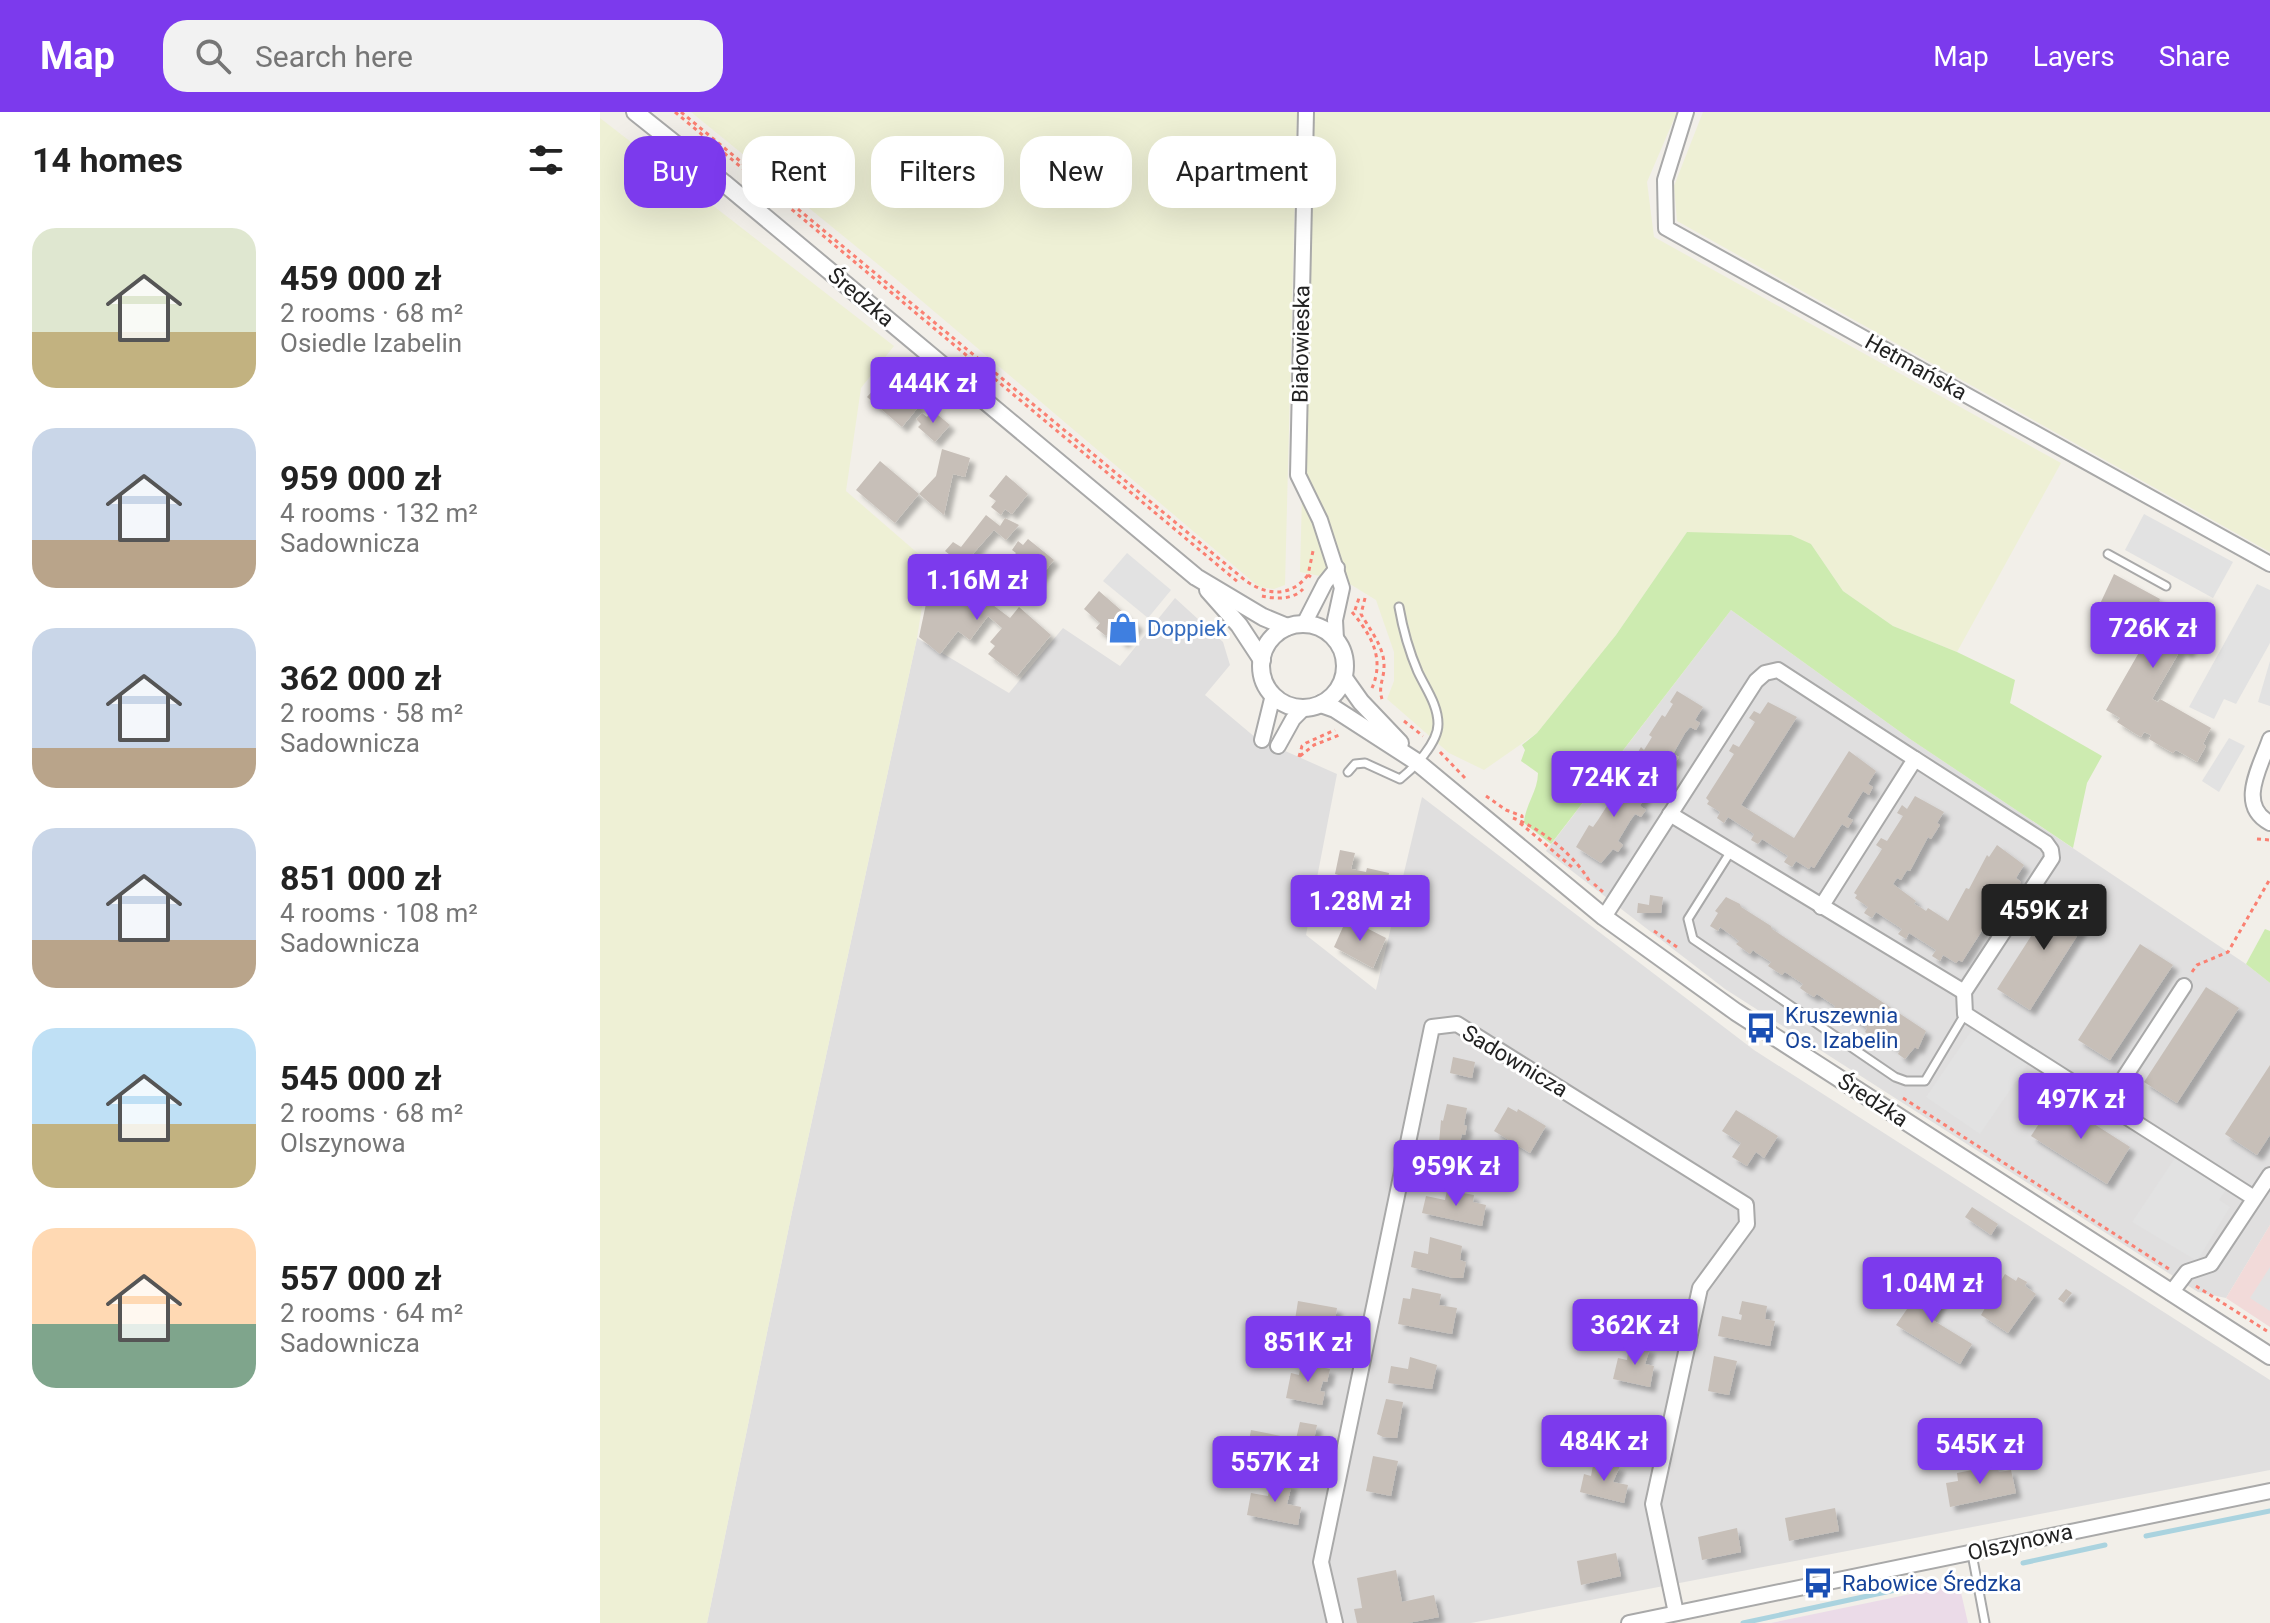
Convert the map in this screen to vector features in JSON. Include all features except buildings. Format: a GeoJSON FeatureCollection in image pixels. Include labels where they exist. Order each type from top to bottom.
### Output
{"type":"FeatureCollection","features":[{"type":"Feature","properties":{"kind":"street","name":"Średzka"},"geometry":{"type":"LineString","coordinates":[[635,112],[751,205],[1196,577],[1253,642],[1262,660]]}},
{"type":"Feature","properties":{"kind":"street","name":"Białowieska"},"geometry":{"type":"LineString","coordinates":[[1306,112],[1298,475],[1320,520],[1342,588],[1335,620],[1336,639]]}},
{"type":"Feature","properties":{"kind":"street","name":"Hetmańska"},"geometry":{"type":"LineString","coordinates":[[1686,112],[1665,180],[1666,228],[2270,564]]}},
{"type":"Feature","properties":{"kind":"street"},"geometry":{"type":"LineString","coordinates":[[1304,624],[1325,583],[1337,568]]}},
{"type":"Feature","properties":{"kind":"street","name":"Średzka"},"geometry":{"type":"LineString","coordinates":[[1196,577],[1263,617],[1287,627]]}},
{"type":"Feature","properties":{"kind":"street"},"geometry":{"type":"LineString","coordinates":[[1304,624],[1322,628],[1336,639],[1345,657],[1344,678],[1335,694],[1321,704],[1304,708],[1286,705],[1273,695],[1264,681],[1262,660],[1270,640],[1287,627],[1304,624]]}},
{"type":"Feature","properties":{"kind":"street"},"geometry":{"type":"LineString","coordinates":[[1604,917],[1756,681],[1765,673],[1778,670],[2046,843],[2051,850],[2052,858],[1964,992],[1965,1014],[2254,1198]]}},
{"type":"Feature","properties":{"kind":"street","name":"Średzka"},"geometry":{"type":"LineString","coordinates":[[1344,678],[1361,702],[1417,762]]}},
{"type":"Feature","properties":{"kind":"street"},"geometry":{"type":"LineString","coordinates":[[1262,740],[1273,695]]}},
{"type":"Feature","properties":{"kind":"street","name":"Średzka"},"geometry":{"type":"LineString","coordinates":[[1321,704],[1335,709],[1417,762],[1604,917],[1736,1012],[2270,1356]]}},
{"type":"Feature","properties":{"kind":"street"},"geometry":{"type":"LineString","coordinates":[[1278,746],[1293,719],[1304,708]]}},
{"type":"Feature","properties":{"kind":"street"},"geometry":{"type":"LineString","coordinates":[[2270,739],[2251,797],[2253,808],[2270,823]]}},
{"type":"Feature","properties":{"kind":"street"},"geometry":{"type":"LineString","coordinates":[[1821,907],[1915,759]]}},
{"type":"Feature","properties":{"kind":"street"},"geometry":{"type":"LineString","coordinates":[[1670,814],[1964,992]]}},
{"type":"Feature","properties":{"kind":"street"},"geometry":{"type":"LineString","coordinates":[[2107,1104],[2184,986]]}},
{"type":"Feature","properties":{"kind":"street","name":"Sadownicza"},"geometry":{"type":"LineString","coordinates":[[1335,1623],[1321,1562],[1324,1546],[1432,1027],[1457,1024],[1746,1205],[1747,1224],[1700,1288],[1653,1504],[1676,1613]]}},
{"type":"Feature","properties":{"kind":"street"},"geometry":{"type":"LineString","coordinates":[[2171,1293],[2187,1272],[2211,1264],[2270,1175]]}},
{"type":"Feature","properties":{"kind":"street","name":"Olszynowa"},"geometry":{"type":"LineString","coordinates":[[1629,1623],[2270,1491]]}},
{"type":"Feature","properties":{"kind":"lane"},"geometry":{"type":"LineString","coordinates":[[2108,554],[2166,586]]}},
{"type":"Feature","properties":{"kind":"lane"},"geometry":{"type":"LineString","coordinates":[[1348,772],[1355,764],[1365,763],[1400,779],[1431,743],[1439,726],[1436,710],[1411,655],[1399,607]]}},
{"type":"Feature","properties":{"kind":"lane"},"geometry":{"type":"LineString","coordinates":[[1731,851],[1688,919],[1693,939],[1895,1077],[1906,1081],[1925,1081],[1965,1014]]}},
{"type":"Feature","properties":{"kind":"lane"},"geometry":{"type":"LineString","coordinates":[[1971,1551],[1985,1623]]}},
{"type":"Feature","properties":{"kind":"path"},"geometry":{"type":"LineString","coordinates":[[675,112],[1242,585],[1254,594],[1274,598],[1300,594],[1310,576],[1291,590],[1276,593],[1259,590],[1246,581],[681,112]]}},
{"type":"Feature","properties":{"kind":"path"},"geometry":{"type":"LineString","coordinates":[[1353,612],[1360,595]]}},
{"type":"Feature","properties":{"kind":"path"},"geometry":{"type":"LineString","coordinates":[[1365,598],[1361,614],[1379,646],[1385,665],[1380,685],[1384,703]]}},
{"type":"Feature","properties":{"kind":"path"},"geometry":{"type":"LineString","coordinates":[[1398,716],[1475,786]]}},
{"type":"Feature","properties":{"kind":"path"},"geometry":{"type":"LineString","coordinates":[[1343,723],[1335,731],[1302,746],[1299,757],[1314,745],[1349,731]]}},
{"type":"Feature","properties":{"kind":"path"},"geometry":{"type":"LineString","coordinates":[[1487,796],[1522,818]]}},
{"type":"Feature","properties":{"kind":"path"},"geometry":{"type":"LineString","coordinates":[[2257,839],[2270,840]]}},
{"type":"Feature","properties":{"kind":"path"},"geometry":{"type":"LineString","coordinates":[[2184,986],[2197,965],[2228,952],[2270,879]]}},
{"type":"Feature","properties":{"kind":"path"},"geometry":{"type":"LineString","coordinates":[[1594,884],[1614,902]]}},
{"type":"Feature","properties":{"kind":"path"},"geometry":{"type":"LineString","coordinates":[[1654,930],[1685,954]]}},
{"type":"Feature","properties":{"kind":"path"},"geometry":{"type":"LineString","coordinates":[[1902,1097],[2270,1333]]}},
{"type":"Feature","properties":{"kind":"shaded area"},"geometry":{"type":"Polygon","coordinates":[[[2144,514],[2233,562],[2213,598],[2125,550],[2144,514]]]}},
{"type":"Feature","properties":{"kind":"shaded area"},"geometry":{"type":"Polygon","coordinates":[[[1127,553],[1171,590],[1148,618],[1103,581],[1127,553]]]}},
{"type":"Feature","properties":{"kind":"shaded area"},"geometry":{"type":"Polygon","coordinates":[[[2257,584],[2270,590],[2270,643],[2236,704],[2224,699],[2214,719],[2189,707],[2257,584]]]}},
{"type":"Feature","properties":{"kind":"shaded area"},"geometry":{"type":"Polygon","coordinates":[[[1175,598],[1223,642],[1230,665],[1205,695],[1256,738],[1337,774],[1306,935],[1376,990],[1422,797],[1754,1050],[2270,1380],[2270,1470],[1471,1623],[707,1623],[792,1212],[917,638],[1009,693],[1063,628],[1120,666],[1175,598]]]}},
{"type":"Feature","properties":{"kind":"shaded area"},"geometry":{"type":"Polygon","coordinates":[[[1731,610],[1910,739],[2270,983],[2270,1225],[2226,1298],[2198,1292],[1725,989],[1546,851],[1731,610]]]}},
{"type":"Feature","properties":{"kind":"shaded area"},"geometry":{"type":"Polygon","coordinates":[[[2270,661],[2270,706],[2258,702],[2270,661]]]}},
{"type":"Feature","properties":{"kind":"shaded area"},"geometry":{"type":"Polygon","coordinates":[[[2229,738],[2245,746],[2219,792],[2202,781],[2229,738]]]}},
{"type":"Feature","properties":{"kind":"shaded area"},"geometry":{"type":"Polygon","coordinates":[[[1978,1021],[2032,1058],[1980,1134],[1926,1097],[1978,1021]]]}},
{"type":"Feature","properties":{"kind":"shaded area"},"geometry":{"type":"Polygon","coordinates":[[[2175,1158],[2226,1190],[2219,1200],[2230,1207],[2197,1261],[2132,1222],[2175,1158]]]}},
{"type":"Feature","properties":{"kind":"shaded area"},"geometry":{"type":"Polygon","coordinates":[[[2270,1225],[2270,1327],[2226,1298],[2270,1225]]]}},
{"type":"Feature","properties":{"kind":"shaded area"},"geometry":{"type":"Polygon","coordinates":[[[2270,1267],[2270,1311],[2250,1298],[2270,1267]]]}},
{"type":"Feature","properties":{"kind":"shaded area"},"geometry":{"type":"Polygon","coordinates":[[[1959,1584],[1968,1623],[1771,1623],[1959,1584]]]}},
{"type":"Feature","properties":{"kind":"green space"},"geometry":{"type":"Polygon","coordinates":[[[691,112],[1297,112],[1296,136],[1148,136],[1148,208],[1295,208],[1285,585],[1274,589],[1259,587],[809,208],[855,208],[855,136],[742,136],[742,154],[726,141],[726,136],[720,136],[691,112]]]}},
{"type":"Feature","properties":{"kind":"green space"},"geometry":{"type":"Polygon","coordinates":[[[1312,112],[1677,112],[1647,182],[1654,237],[2061,463],[1957,652],[1893,626],[1843,591],[1811,544],[1687,532],[1616,635],[1537,733],[1484,770],[1449,753],[1387,699],[1394,681],[1394,652],[1376,600],[1345,581],[1300,572],[1309,208],[1336,208],[1336,136],[1311,136],[1312,112]]]}},
{"type":"Feature","properties":{"kind":"green space"},"geometry":{"type":"Polygon","coordinates":[[[1703,112],[2270,112],[2270,552],[1677,221],[1674,186],[1703,112]]]}},
{"type":"Feature","properties":{"kind":"green space"},"geometry":{"type":"Polygon","coordinates":[[[600,118],[624,137],[624,208],[716,208],[894,346],[861,388],[846,491],[929,563],[917,638],[792,1212],[707,1623],[600,1623],[600,118]]]}},
{"type":"Feature","properties":{"kind":"green space"},"geometry":{"type":"Polygon","coordinates":[[[1687,532],[1791,535],[1811,544],[1843,591],[1893,626],[2015,680],[2010,703],[2102,756],[2087,783],[2073,848],[1910,739],[1731,610],[1551,844],[1524,823],[1538,773],[1521,761],[1525,750],[1522,745],[1537,733],[1616,635],[1687,532]]]}},
{"type":"Feature","properties":{"kind":"green space"},"geometry":{"type":"Polygon","coordinates":[[[2265,929],[2270,931],[2270,983],[2246,964],[2265,929]]]}},
{"type":"Feature","properties":{"kind":"waterway"},"geometry":{"type":"LineString","coordinates":[[2146,1536],[2270,1511]]}},
{"type":"Feature","properties":{"kind":"waterway"},"geometry":{"type":"LineString","coordinates":[[2023,1563],[2105,1545]]}},
{"type":"Feature","properties":{"kind":"waterway"},"geometry":{"type":"LineString","coordinates":[[1743,1623],[1923,1584]]}},
{"type":"Feature","properties":{"kind":"place","name":"Doppiek"},"geometry":{"type":"Point","coordinates":[1123,628]}},
{"type":"Feature","properties":{"kind":"place","name":"Kruszewnia Os. Izabelin"},"geometry":{"type":"Point","coordinates":[1761,1028]}},
{"type":"Feature","properties":{"kind":"place","name":"Rabowice Średzka"},"geometry":{"type":"Point","coordinates":[1818,1583]}}]}
